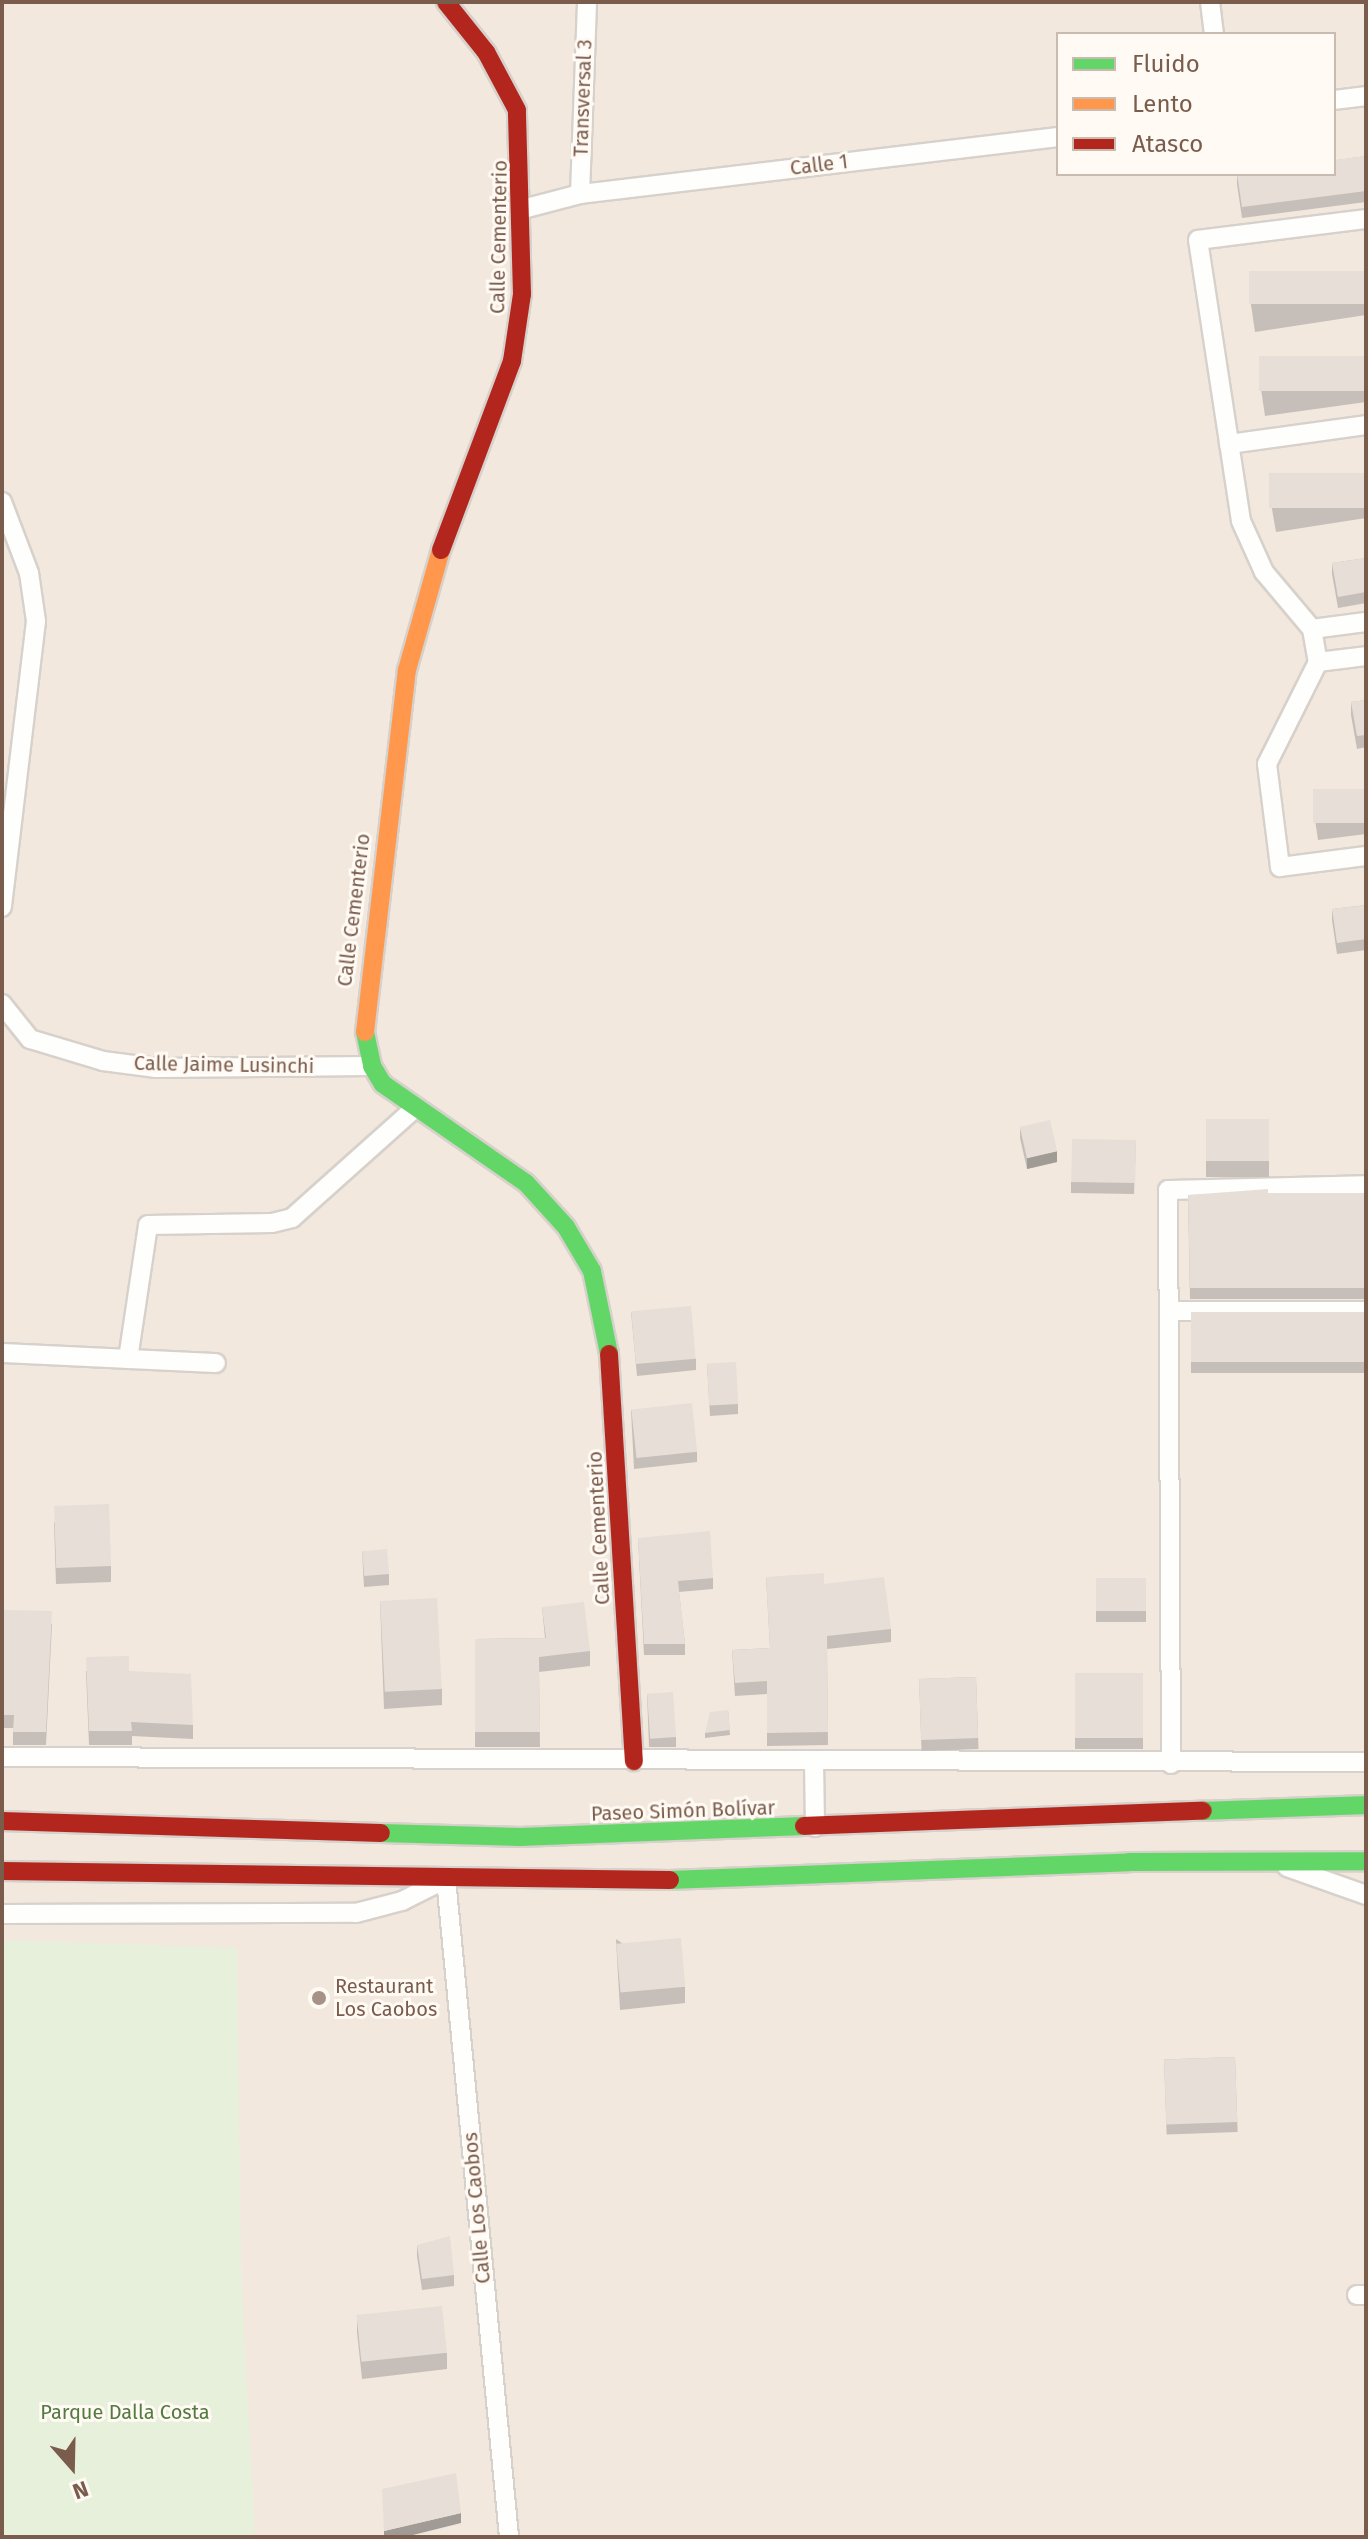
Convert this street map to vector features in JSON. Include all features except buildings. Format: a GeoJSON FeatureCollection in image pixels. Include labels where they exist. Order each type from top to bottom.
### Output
{"type":"FeatureCollection","features":[{"type":"Feature","properties":{"kind":"main road","name":"Calle Cementerio"},"geometry":{"type":"LineString","coordinates":[[446,2],[486,52],[517,110],[523,209],[522,294],[512,361],[448,524],[407,670],[364,1007],[372,1066],[383,1084],[414,1109],[506,1167],[547,1203],[581,1251],[599,1291],[612,1370],[634,1761]]}},
{"type":"Feature","properties":{"kind":"main road","name":"Paseo Simón Bolívar"},"geometry":{"type":"LineString","coordinates":[[2,1821],[442,1836],[612,1836],[1366,1805]]}},
{"type":"Feature","properties":{"kind":"main road"},"geometry":{"type":"LineString","coordinates":[[442,1836],[446,1879]]}},
{"type":"Feature","properties":{"kind":"main road"},"geometry":{"type":"LineString","coordinates":[[2,1871],[618,1882],[1269,1860],[1366,1861]]}},
{"type":"Feature","properties":{"kind":"street","name":"Transversal 3"},"geometry":{"type":"LineString","coordinates":[[580,194],[587,2]]}},
{"type":"Feature","properties":{"kind":"street"},"geometry":{"type":"LineString","coordinates":[[1210,2],[1214,32]]}},
{"type":"Feature","properties":{"kind":"street"},"geometry":{"type":"LineString","coordinates":[[1336,100],[1366,96]]}},
{"type":"Feature","properties":{"kind":"street","name":"Calle 1"},"geometry":{"type":"LineString","coordinates":[[523,209],[580,194],[1056,137]]}},
{"type":"Feature","properties":{"kind":"street"},"geometry":{"type":"LineString","coordinates":[[1366,219],[1198,240],[1241,521],[1253,554],[1312,629],[1318,662],[1267,764],[1280,867],[1366,856]]}},
{"type":"Feature","properties":{"kind":"street"},"geometry":{"type":"LineString","coordinates":[[1229,444],[1366,425]]}},
{"type":"Feature","properties":{"kind":"street"},"geometry":{"type":"LineString","coordinates":[[2,502],[29,573],[36,621],[2,907]]}},
{"type":"Feature","properties":{"kind":"street"},"geometry":{"type":"LineString","coordinates":[[1312,629],[1366,622]]}},
{"type":"Feature","properties":{"kind":"street"},"geometry":{"type":"LineString","coordinates":[[1318,662],[1366,656]]}},
{"type":"Feature","properties":{"kind":"street","name":"Calle Jaime Lusinchi"},"geometry":{"type":"LineString","coordinates":[[2,1004],[30,1039],[103,1061],[157,1068],[372,1066]]}},
{"type":"Feature","properties":{"kind":"street"},"geometry":{"type":"LineString","coordinates":[[128,1359],[148,1225],[272,1223],[292,1218],[414,1109]]}},
{"type":"Feature","properties":{"kind":"street"},"geometry":{"type":"LineString","coordinates":[[1171,1764],[1168,1190],[1366,1185]]}},
{"type":"Feature","properties":{"kind":"street"},"geometry":{"type":"LineString","coordinates":[[1169,1311],[1366,1311]]}},
{"type":"Feature","properties":{"kind":"street"},"geometry":{"type":"LineString","coordinates":[[2,1353],[216,1363]]}},
{"type":"Feature","properties":{"kind":"street"},"geometry":{"type":"LineString","coordinates":[[2,1757],[1171,1764],[1366,1762]]}},
{"type":"Feature","properties":{"kind":"street"},"geometry":{"type":"LineString","coordinates":[[814,1762],[815,1827]]}},
{"type":"Feature","properties":{"kind":"street"},"geometry":{"type":"LineString","coordinates":[[1269,1860],[1366,1895]]}},
{"type":"Feature","properties":{"kind":"street"},"geometry":{"type":"LineString","coordinates":[[2,1914],[356,1913],[402,1901],[446,1879]]}},
{"type":"Feature","properties":{"kind":"street","name":"Calle Los Caobos"},"geometry":{"type":"LineString","coordinates":[[446,1879],[509,2537]]}},
{"type":"Feature","properties":{"kind":"shaded area"},"geometry":{"type":"Polygon","coordinates":[[[2,2],[1366,2],[1366,2537],[2,2537],[2,2]]]}},
{"type":"Feature","properties":{"kind":"green space","name":"Parque Dalla Costa"},"geometry":{"type":"Polygon","coordinates":[[[2,1940],[237,1948],[241,2273],[255,2537],[2,2537],[2,1940]]]}},
{"type":"Feature","properties":{"kind":"traffic: fast"},"geometry":{"type":"LineString","coordinates":[[365,1032],[372,1066],[383,1084],[526,1183],[566,1227],[592,1271],[609,1354]]}},
{"type":"Feature","properties":{"kind":"traffic: fast"},"geometry":{"type":"LineString","coordinates":[[1203,1811],[1366,1805]]}},
{"type":"Feature","properties":{"kind":"traffic: fast"},"geometry":{"type":"LineString","coordinates":[[381,1833],[520,1837],[804,1826]]}},
{"type":"Feature","properties":{"kind":"traffic: fast"},"geometry":{"type":"LineString","coordinates":[[670,1880],[1129,1862],[1366,1861]]}},
{"type":"Feature","properties":{"kind":"traffic: slow"},"geometry":{"type":"LineString","coordinates":[[365,1032],[407,670],[441,550]]}},
{"type":"Feature","properties":{"kind":"traffic: jam"},"geometry":{"type":"LineString","coordinates":[[441,550],[512,361],[522,294],[517,110],[486,52],[446,2]]}},
{"type":"Feature","properties":{"kind":"traffic: jam"},"geometry":{"type":"LineString","coordinates":[[609,1354],[634,1761]]}},
{"type":"Feature","properties":{"kind":"traffic: jam"},"geometry":{"type":"LineString","coordinates":[[804,1826],[1203,1811]]}},
{"type":"Feature","properties":{"kind":"traffic: jam"},"geometry":{"type":"LineString","coordinates":[[2,1821],[381,1833]]}},
{"type":"Feature","properties":{"kind":"traffic: jam"},"geometry":{"type":"LineString","coordinates":[[2,1871],[670,1880]]}},
{"type":"Feature","properties":{"kind":"place","name":"Restaurant Los Caobos"},"geometry":{"type":"Point","coordinates":[319,1998]}}]}
